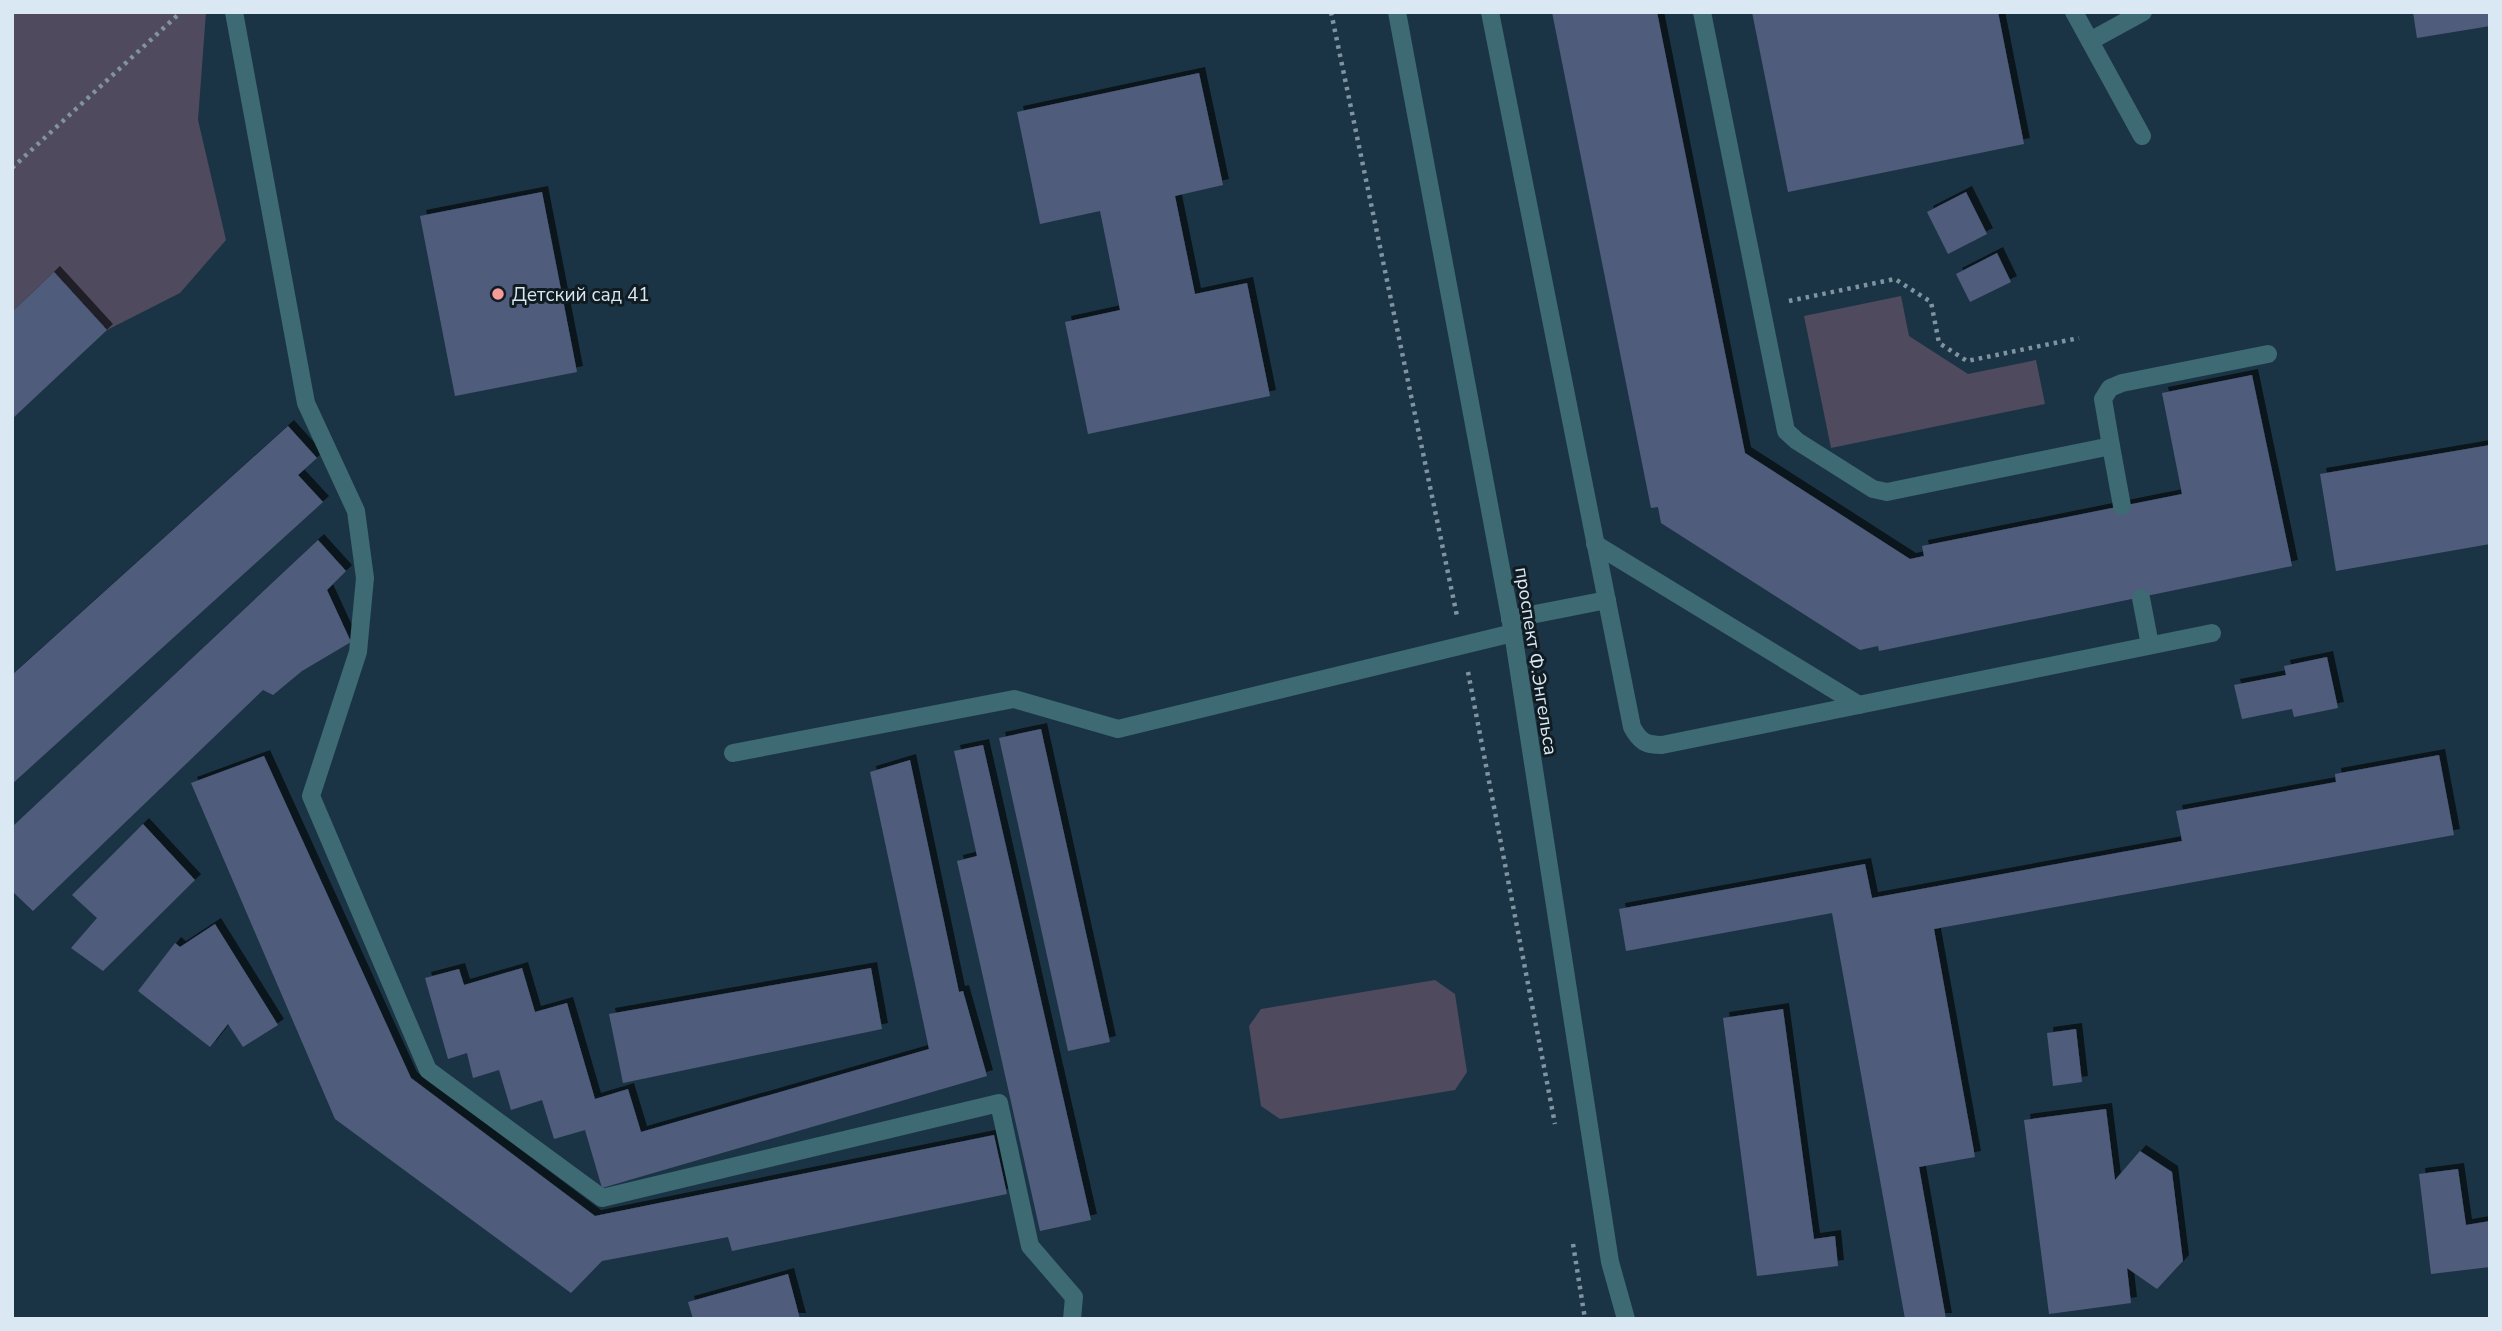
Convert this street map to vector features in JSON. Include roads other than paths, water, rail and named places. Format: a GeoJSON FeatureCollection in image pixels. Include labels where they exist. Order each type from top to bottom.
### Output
{"type":"FeatureCollection","features":[{"type":"Feature","properties":{"kind":"street"},"geometry":{"type":"LineString","coordinates":[[234,12],[306,403],[356,511],[365,578],[358,652],[312,796],[428,1070],[601,1198],[999,1102],[1030,1246],[1074,1297],[1072,1319]]}},
{"type":"Feature","properties":{"kind":"street","name":"проспект Ф.Энгельса"},"geometry":{"type":"LineString","coordinates":[[1397,12],[1512,626],[1610,1262],[1626,1319]]}},
{"type":"Feature","properties":{"kind":"street"},"geometry":{"type":"LineString","coordinates":[[1490,12],[1632,727],[1638,738],[1647,745],[1662,745],[2213,633]]}},
{"type":"Feature","properties":{"kind":"street"},"geometry":{"type":"LineString","coordinates":[[1702,12],[1786,431],[1797,441],[1880,492],[2111,446]]}},
{"type":"Feature","properties":{"kind":"street"},"geometry":{"type":"LineString","coordinates":[[2074,12],[2142,136]]}},
{"type":"Feature","properties":{"kind":"street"},"geometry":{"type":"LineString","coordinates":[[2090,41],[2143,12]]}},
{"type":"Feature","properties":{"kind":"street"},"geometry":{"type":"LineString","coordinates":[[2122,506],[2103,399],[2110,388],[2122,383],[2268,354]]}},
{"type":"Feature","properties":{"kind":"street"},"geometry":{"type":"LineString","coordinates":[[1595,544],[1859,705]]}},
{"type":"Feature","properties":{"kind":"street"},"geometry":{"type":"LineString","coordinates":[[2141,598],[2150,645]]}},
{"type":"Feature","properties":{"kind":"street"},"geometry":{"type":"LineString","coordinates":[[733,753],[1014,699],[1118,729],[1607,600]]}},
{"type":"Feature","properties":{"kind":"place","name":"Детский сад 41"},"geometry":{"type":"Point","coordinates":[498,294]}}]}
